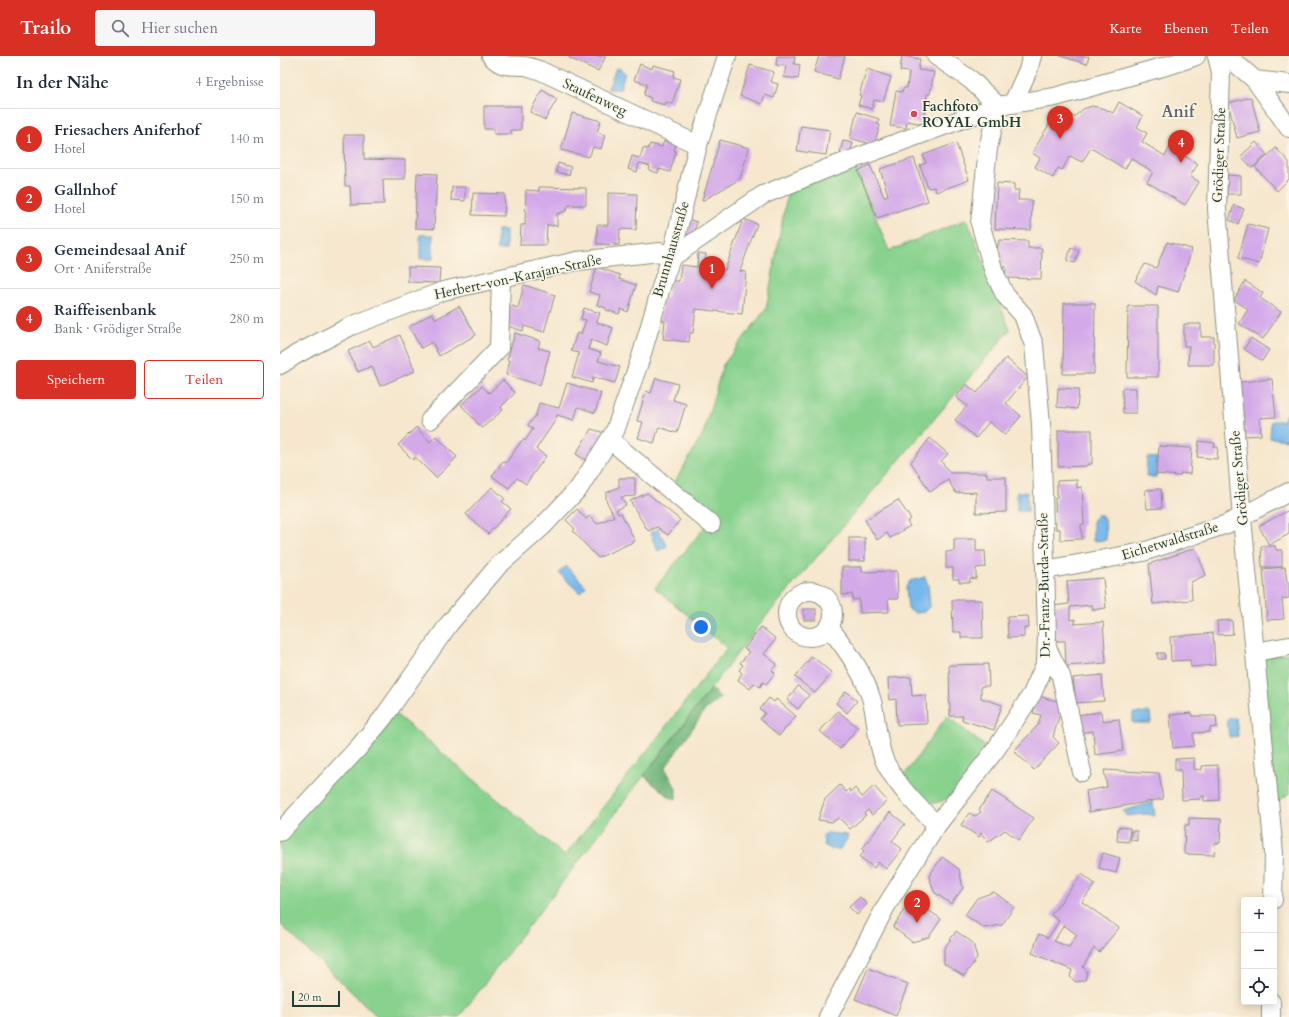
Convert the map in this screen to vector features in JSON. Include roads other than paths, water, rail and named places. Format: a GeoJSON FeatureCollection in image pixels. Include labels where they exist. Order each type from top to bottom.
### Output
{"type":"FeatureCollection","features":[{"type":"Feature","properties":{"kind":"street","name":"Staufenweg"},"geometry":{"type":"LineString","coordinates":[[492,56],[498,63],[510,66],[525,66],[539,70],[698,145]]}},
{"type":"Feature","properties":{"kind":"street","name":"Brunnhausstraße"},"geometry":{"type":"LineString","coordinates":[[280,832],[359,747],[383,718],[449,624],[498,566],[542,527],[579,488],[610,440],[615,431],[638,364],[662,284],[672,258],[698,145],[727,56]]}},
{"type":"Feature","properties":{"kind":"street"},"geometry":{"type":"LineString","coordinates":[[936,56],[1005,104]]}},
{"type":"Feature","properties":{"kind":"street","name":"Dr.-Franz-Burda-Straße"},"geometry":{"type":"LineString","coordinates":[[828,1017],[886,906],[937,825],[996,749],[1032,694],[1046,662],[1047,648],[1041,424],[1034,345],[1023,315],[1005,295],[994,272],[980,223],[988,148],[1005,104],[1028,70],[1032,56]]}},
{"type":"Feature","properties":{"kind":"street"},"geometry":{"type":"LineString","coordinates":[[672,258],[763,195],[1005,104],[1055,97],[1173,64],[1196,56]]}},
{"type":"Feature","properties":{"kind":"street","name":"Grödiger Straße"},"geometry":{"type":"LineString","coordinates":[[1217,56],[1221,72],[1217,209],[1242,518],[1274,853],[1273,897]]}},
{"type":"Feature","properties":{"kind":"street"},"geometry":{"type":"LineString","coordinates":[[1227,56],[1256,80],[1289,128]]}},
{"type":"Feature","properties":{"kind":"street"},"geometry":{"type":"LineString","coordinates":[[1256,80],[1289,84]]}},
{"type":"Feature","properties":{"kind":"street","name":"Herbert-von-Karajan-Straße"},"geometry":{"type":"LineString","coordinates":[[280,365],[297,354],[352,326],[443,291],[577,262],[660,252],[672,258]]}},
{"type":"Feature","properties":{"kind":"street"},"geometry":{"type":"LineString","coordinates":[[430,420],[499,348],[501,279]]}},
{"type":"Feature","properties":{"kind":"street"},"geometry":{"type":"LineString","coordinates":[[610,440],[711,524]]}},
{"type":"Feature","properties":{"kind":"street","name":"Eichetwaldstraße"},"geometry":{"type":"LineString","coordinates":[[1045,570],[1143,552],[1242,518],[1289,492]]}},
{"type":"Feature","properties":{"kind":"street"},"geometry":{"type":"LineString","coordinates":[[829,627],[861,674],[866,686],[872,701],[885,763],[912,801],[937,825]]}},
{"type":"Feature","properties":{"kind":"street"},"geometry":{"type":"LineString","coordinates":[[1255,652],[1289,646]]}},
{"type":"Feature","properties":{"kind":"street"},"geometry":{"type":"LineString","coordinates":[[1047,648],[1061,676],[1082,772]]}},
{"type":"Feature","properties":{"kind":"street"},"geometry":{"type":"LineString","coordinates":[[1271,1005],[1271,1017]]}},
{"type":"Feature","properties":{"kind":"water"},"geometry":{"type":"Polygon","coordinates":[[[616,68],[621,69],[625,73],[620,89],[608,89],[616,68]]]}},
{"type":"Feature","properties":{"kind":"water"},"geometry":{"type":"Polygon","coordinates":[[[497,230],[506,230],[506,250],[497,250],[497,230]]]}},
{"type":"Feature","properties":{"kind":"water"},"geometry":{"type":"Polygon","coordinates":[[[420,235],[433,235],[433,259],[420,259],[420,235]]]}},
{"type":"Feature","properties":{"kind":"water"},"geometry":{"type":"Polygon","coordinates":[[[1286,414],[1289,414],[1289,440],[1270,438],[1271,421],[1283,421],[1286,414]]]}},
{"type":"Feature","properties":{"kind":"water"},"geometry":{"type":"Polygon","coordinates":[[[1147,457],[1157,458],[1156,477],[1146,477],[1147,457]]]}},
{"type":"Feature","properties":{"kind":"water"},"geometry":{"type":"Polygon","coordinates":[[[1017,492],[1027,492],[1028,511],[1017,511],[1017,492]]]}},
{"type":"Feature","properties":{"kind":"water"},"geometry":{"type":"Polygon","coordinates":[[[1096,515],[1102,515],[1102,519],[1105,519],[1106,540],[1093,541],[1093,519],[1096,519],[1096,515]]]}},
{"type":"Feature","properties":{"kind":"water"},"geometry":{"type":"Polygon","coordinates":[[[658,529],[667,546],[658,551],[650,533],[658,529]]]}},
{"type":"Feature","properties":{"kind":"water"},"geometry":{"type":"Polygon","coordinates":[[[566,566],[586,586],[580,593],[559,573],[566,566]]]}},
{"type":"Feature","properties":{"kind":"water"},"geometry":{"type":"Polygon","coordinates":[[[925,577],[928,585],[930,606],[924,612],[915,613],[908,609],[906,587],[910,581],[925,577]]]}},
{"type":"Feature","properties":{"kind":"water"},"geometry":{"type":"Polygon","coordinates":[[[1150,712],[1151,723],[1133,723],[1133,713],[1150,712]]]}},
{"type":"Feature","properties":{"kind":"water"},"geometry":{"type":"Polygon","coordinates":[[[1236,718],[1238,736],[1229,737],[1227,719],[1236,718]]]}},
{"type":"Feature","properties":{"kind":"water"},"geometry":{"type":"Polygon","coordinates":[[[1153,802],[1155,816],[1146,814],[1126,816],[1123,811],[1153,802]]]}},
{"type":"Feature","properties":{"kind":"water"},"geometry":{"type":"Polygon","coordinates":[[[828,833],[848,835],[846,841],[840,849],[831,849],[824,845],[823,835],[828,833]]]}},
{"type":"Feature","properties":{"kind":"place","name":"Fachfoto ROYAL GmbH"},"geometry":{"type":"Point","coordinates":[914,114]}},
{"type":"Feature","properties":{"kind":"place","name":"Gemeindesaal Anif"},"geometry":{"type":"Point","coordinates":[1060,139]}},
{"type":"Feature","properties":{"kind":"place","name":"Raiffeisenbank"},"geometry":{"type":"Point","coordinates":[1181,163]}},
{"type":"Feature","properties":{"kind":"place","name":"Friesachers Aniferhof"},"geometry":{"type":"Point","coordinates":[712,289]}},
{"type":"Feature","properties":{"kind":"place","name":"Gallnhof"},"geometry":{"type":"Point","coordinates":[917,923]}},
{"type":"Feature","properties":{"kind":"district","name":"Anif"},"geometry":{"type":"Point","coordinates":[1178,112]}}]}
